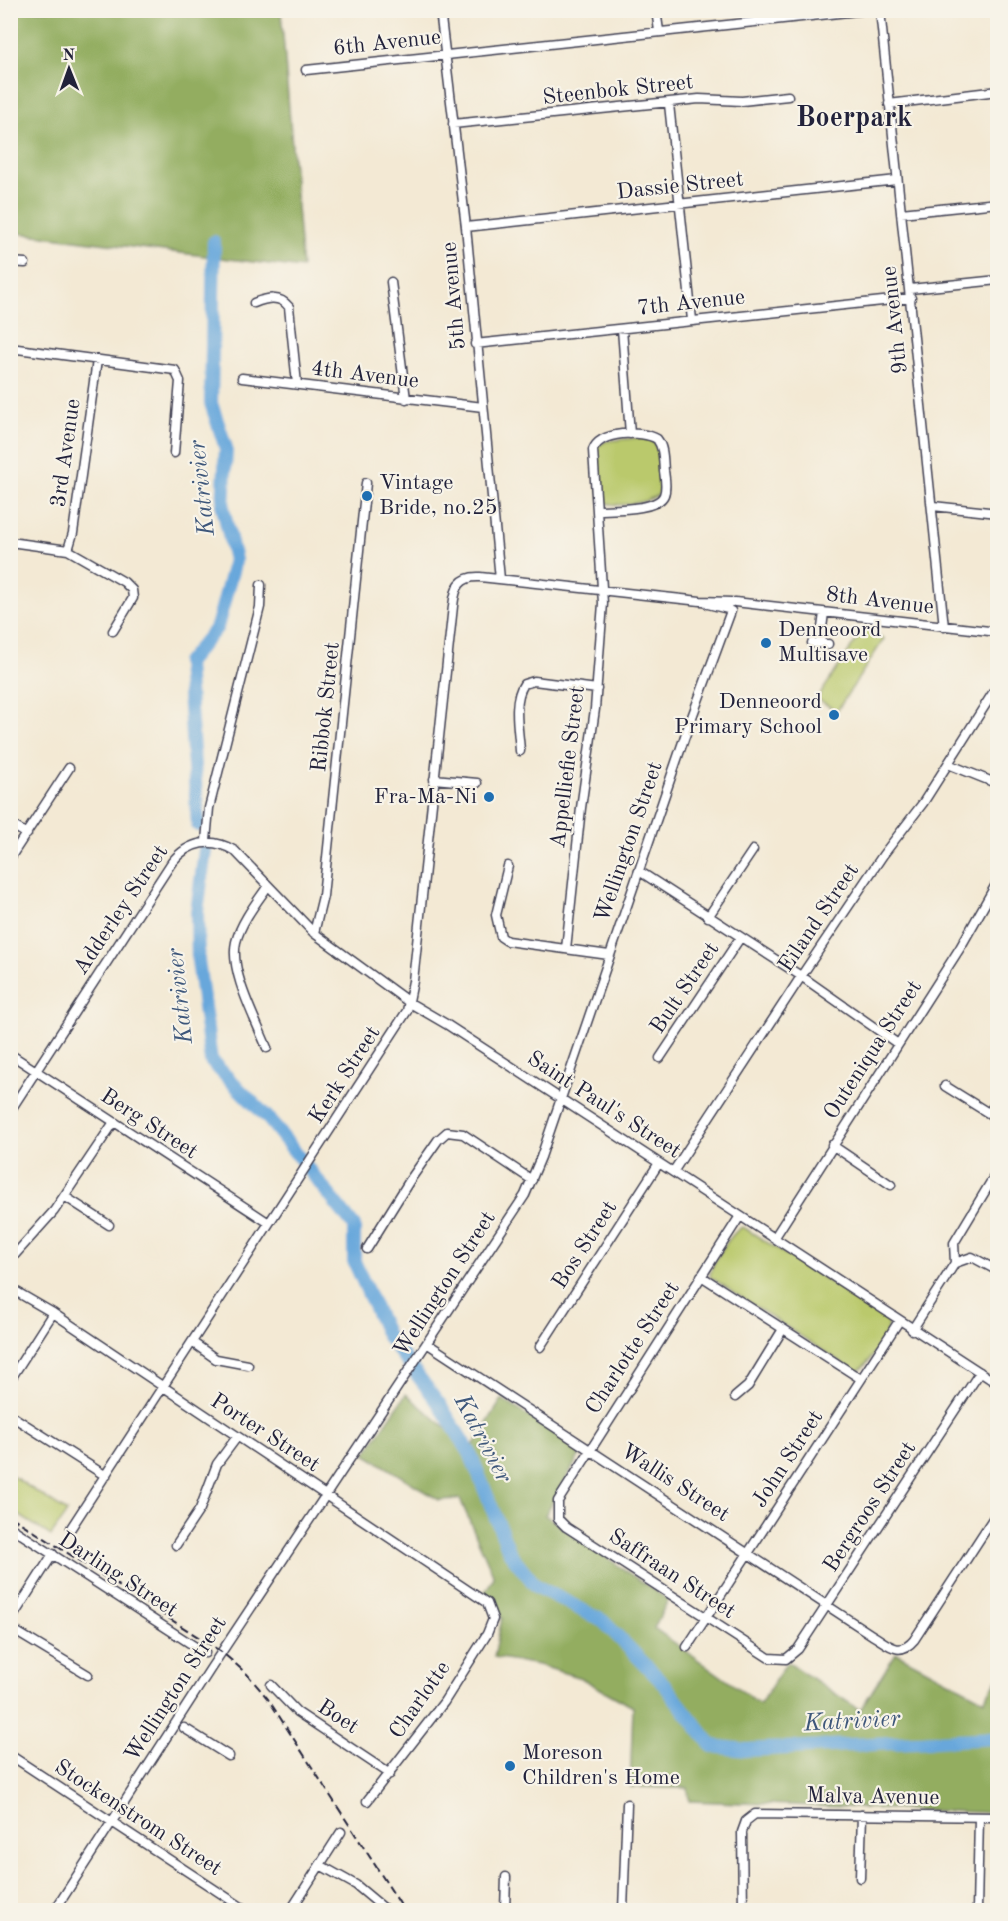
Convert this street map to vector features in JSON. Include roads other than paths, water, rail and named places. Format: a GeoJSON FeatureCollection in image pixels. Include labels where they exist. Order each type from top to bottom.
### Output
{"type":"FeatureCollection","features":[{"type":"Feature","properties":{"kind":"street","name":"5th Avenue"},"geometry":{"type":"LineString","coordinates":[[440,10],[466,227],[500,579]]}},
{"type":"Feature","properties":{"kind":"street"},"geometry":{"type":"LineString","coordinates":[[657,10],[659,31]]}},
{"type":"Feature","properties":{"kind":"street","name":"6th Avenue"},"geometry":{"type":"LineString","coordinates":[[306,70],[867,10]]}},
{"type":"Feature","properties":{"kind":"street","name":"9th Avenue"},"geometry":{"type":"LineString","coordinates":[[880,10],[944,627]]}},
{"type":"Feature","properties":{"kind":"street"},"geometry":{"type":"LineString","coordinates":[[889,104],[998,91]]}},
{"type":"Feature","properties":{"kind":"street","name":"Steenbok Street"},"geometry":{"type":"LineString","coordinates":[[453,124],[669,104],[699,99],[742,101],[788,96]]}},
{"type":"Feature","properties":{"kind":"street"},"geometry":{"type":"LineString","coordinates":[[669,104],[692,320]]}},
{"type":"Feature","properties":{"kind":"street","name":"Dassie Street"},"geometry":{"type":"LineString","coordinates":[[466,227],[897,180]]}},
{"type":"Feature","properties":{"kind":"street"},"geometry":{"type":"LineString","coordinates":[[901,213],[998,203]]}},
{"type":"Feature","properties":{"kind":"street"},"geometry":{"type":"LineString","coordinates":[[10,261],[25,263]]}},
{"type":"Feature","properties":{"kind":"street","name":"7th Avenue"},"geometry":{"type":"LineString","coordinates":[[476,344],[622,329],[998,280]]}},
{"type":"Feature","properties":{"kind":"street"},"geometry":{"type":"LineString","coordinates":[[391,282],[406,399]]}},
{"type":"Feature","properties":{"kind":"street"},"geometry":{"type":"LineString","coordinates":[[254,303],[273,298],[288,305],[297,384]]}},
{"type":"Feature","properties":{"kind":"street"},"geometry":{"type":"LineString","coordinates":[[622,329],[630,434]]}},
{"type":"Feature","properties":{"kind":"street"},"geometry":{"type":"LineString","coordinates":[[10,348],[170,368],[177,373],[180,381],[174,453]]}},
{"type":"Feature","properties":{"kind":"street","name":"3rd Avenue"},"geometry":{"type":"LineString","coordinates":[[68,550],[75,522],[97,360]]}},
{"type":"Feature","properties":{"kind":"street","name":"4th Avenue"},"geometry":{"type":"LineString","coordinates":[[242,378],[483,407]]}},
{"type":"Feature","properties":{"kind":"street"},"geometry":{"type":"LineString","coordinates":[[630,434],[650,435],[660,441],[665,493],[654,504],[598,510],[592,462],[594,447],[606,438],[630,434]]}},
{"type":"Feature","properties":{"kind":"street","name":"Ribbok Street"},"geometry":{"type":"LineString","coordinates":[[314,933],[323,896],[366,483]]}},
{"type":"Feature","properties":{"kind":"street"},"geometry":{"type":"LineString","coordinates":[[933,506],[998,513]]}},
{"type":"Feature","properties":{"kind":"street","name":"Appelliefie Street"},"geometry":{"type":"LineString","coordinates":[[566,949],[597,689],[603,590],[598,510]]}},
{"type":"Feature","properties":{"kind":"street"},"geometry":{"type":"LineString","coordinates":[[10,542],[68,550],[105,570],[133,592],[131,602],[113,632]]}},
{"type":"Feature","properties":{"kind":"street","name":"8th Avenue"},"geometry":{"type":"LineString","coordinates":[[466,578],[500,579],[700,601],[732,607],[758,606],[998,632]]}},
{"type":"Feature","properties":{"kind":"street","name":"Kerk Street"},"geometry":{"type":"LineString","coordinates":[[71,1528],[405,1017],[410,1003],[453,606],[456,587],[466,578]]}},
{"type":"Feature","properties":{"kind":"street"},"geometry":{"type":"LineString","coordinates":[[206,841],[208,808],[260,608],[261,585]]}},
{"type":"Feature","properties":{"kind":"street","name":"Wellington Street"},"geometry":{"type":"LineString","coordinates":[[55,1911],[326,1494],[428,1344],[519,1204],[532,1180],[717,644],[732,607]]}},
{"type":"Feature","properties":{"kind":"street"},"geometry":{"type":"LineString","coordinates":[[820,643],[824,613]]}},
{"type":"Feature","properties":{"kind":"street"},"geometry":{"type":"LineString","coordinates":[[520,751],[518,711],[519,695],[524,684],[534,681],[597,689]]}},
{"type":"Feature","properties":{"kind":"street","name":"Eiland Street"},"geometry":{"type":"LineString","coordinates":[[673,1172],[801,976],[948,764],[998,685]]}},
{"type":"Feature","properties":{"kind":"street"},"geometry":{"type":"LineString","coordinates":[[948,764],[998,784]]}},
{"type":"Feature","properties":{"kind":"street"},"geometry":{"type":"LineString","coordinates":[[10,858],[69,768]]}},
{"type":"Feature","properties":{"kind":"street"},"geometry":{"type":"LineString","coordinates":[[434,779],[477,783]]}},
{"type":"Feature","properties":{"kind":"street"},"geometry":{"type":"LineString","coordinates":[[10,824],[27,834]]}},
{"type":"Feature","properties":{"kind":"street","name":"Saint Paul's Street"},"geometry":{"type":"LineString","coordinates":[[206,841],[219,843],[235,851],[314,933],[410,1003],[775,1237],[912,1330],[998,1384]]}},
{"type":"Feature","properties":{"kind":"street","name":"Adderley Street"},"geometry":{"type":"LineString","coordinates":[[10,1111],[171,862],[183,851],[206,841]]}},
{"type":"Feature","properties":{"kind":"street"},"geometry":{"type":"LineString","coordinates":[[708,917],[753,850]]}},
{"type":"Feature","properties":{"kind":"street"},"geometry":{"type":"LineString","coordinates":[[508,866],[496,915],[499,935],[507,941],[609,955]]}},
{"type":"Feature","properties":{"kind":"street"},"geometry":{"type":"LineString","coordinates":[[639,871],[801,976],[898,1044]]}},
{"type":"Feature","properties":{"kind":"street","name":"Outeniqua Street"},"geometry":{"type":"LineString","coordinates":[[775,1237],[960,948],[998,881]]}},
{"type":"Feature","properties":{"kind":"street"},"geometry":{"type":"LineString","coordinates":[[267,1048],[239,977],[235,952],[239,932],[268,886]]}},
{"type":"Feature","properties":{"kind":"street","name":"Bult Street"},"geometry":{"type":"LineString","coordinates":[[660,1058],[740,938]]}},
{"type":"Feature","properties":{"kind":"street","name":"Berg Street"},"geometry":{"type":"LineString","coordinates":[[10,1054],[268,1224]]}},
{"type":"Feature","properties":{"kind":"street"},"geometry":{"type":"LineString","coordinates":[[945,1086],[998,1119]]}},
{"type":"Feature","properties":{"kind":"street"},"geometry":{"type":"LineString","coordinates":[[989,1113],[998,1100]]}},
{"type":"Feature","properties":{"kind":"street"},"geometry":{"type":"LineString","coordinates":[[10,1260],[64,1196],[114,1122]]}},
{"type":"Feature","properties":{"kind":"street"},"geometry":{"type":"LineString","coordinates":[[367,1249],[410,1180],[438,1140],[447,1132],[463,1134],[532,1180]]}},
{"type":"Feature","properties":{"kind":"street"},"geometry":{"type":"LineString","coordinates":[[832,1145],[891,1185]]}},
{"type":"Feature","properties":{"kind":"street","name":"Bos Street"},"geometry":{"type":"LineString","coordinates":[[540,1347],[659,1163]]}},
{"type":"Feature","properties":{"kind":"street"},"geometry":{"type":"LineString","coordinates":[[912,1330],[955,1263],[954,1243],[957,1235],[998,1170]]}},
{"type":"Feature","properties":{"kind":"street"},"geometry":{"type":"LineString","coordinates":[[64,1196],[109,1225]]}},
{"type":"Feature","properties":{"kind":"street","name":"Charlotte Street"},"geometry":{"type":"LineString","coordinates":[[558,1501],[740,1216]]}},
{"type":"Feature","properties":{"kind":"street"},"geometry":{"type":"LineString","coordinates":[[955,1263],[972,1257],[997,1269]]}},
{"type":"Feature","properties":{"kind":"street"},"geometry":{"type":"LineString","coordinates":[[701,1276],[861,1379]]}},
{"type":"Feature","properties":{"kind":"street","name":"Porter Street"},"geometry":{"type":"LineString","coordinates":[[10,1288],[53,1313],[482,1598],[492,1614]]}},
{"type":"Feature","properties":{"kind":"street"},"geometry":{"type":"LineString","coordinates":[[10,1380],[53,1313]]}},
{"type":"Feature","properties":{"kind":"street","name":"John Street"},"geometry":{"type":"LineString","coordinates":[[687,1647],[899,1321]]}},
{"type":"Feature","properties":{"kind":"street"},"geometry":{"type":"LineString","coordinates":[[735,1397],[748,1386],[783,1329]]}},
{"type":"Feature","properties":{"kind":"street"},"geometry":{"type":"LineString","coordinates":[[192,1342],[216,1359],[248,1365]]}},
{"type":"Feature","properties":{"kind":"street","name":"Wallis Street"},"geometry":{"type":"LineString","coordinates":[[428,1344],[891,1646],[904,1650],[920,1631],[998,1511]]}},
{"type":"Feature","properties":{"kind":"street","name":"Bergroos Street"},"geometry":{"type":"LineString","coordinates":[[786,1659],[798,1649],[828,1605],[980,1372]]}},
{"type":"Feature","properties":{"kind":"street"},"geometry":{"type":"LineString","coordinates":[[10,1415],[106,1476]]}},
{"type":"Feature","properties":{"kind":"street"},"geometry":{"type":"LineString","coordinates":[[176,1545],[200,1509],[217,1464],[237,1437]]}},
{"type":"Feature","properties":{"kind":"street","name":"Saffraan Street"},"geometry":{"type":"LineString","coordinates":[[558,1501],[556,1514],[560,1523],[769,1658],[786,1659]]}},
{"type":"Feature","properties":{"kind":"street","name":"Darling Street"},"geometry":{"type":"LineString","coordinates":[[10,1527],[205,1653]]}},
{"type":"Feature","properties":{"kind":"street"},"geometry":{"type":"LineString","coordinates":[[10,1621],[53,1554]]}},
{"type":"Feature","properties":{"kind":"street","name":"Charlotte"},"geometry":{"type":"LineString","coordinates":[[367,1801],[444,1702],[490,1627],[492,1614]]}},
{"type":"Feature","properties":{"kind":"street"},"geometry":{"type":"LineString","coordinates":[[10,1628],[88,1675]]}},
{"type":"Feature","properties":{"kind":"street","name":"Boet"},"geometry":{"type":"LineString","coordinates":[[271,1685],[297,1712],[390,1774]]}},
{"type":"Feature","properties":{"kind":"street"},"geometry":{"type":"LineString","coordinates":[[184,1728],[230,1756]]}},
{"type":"Feature","properties":{"kind":"street","name":"Stockenstrom Street"},"geometry":{"type":"LineString","coordinates":[[10,1755],[246,1911]]}},
{"type":"Feature","properties":{"kind":"street"},"geometry":{"type":"LineString","coordinates":[[623,1911],[627,1804]]}},
{"type":"Feature","properties":{"kind":"street","name":"Malva Avenue"},"geometry":{"type":"LineString","coordinates":[[742,1911],[742,1832],[748,1817],[763,1813],[998,1817]]}},
{"type":"Feature","properties":{"kind":"street"},"geometry":{"type":"LineString","coordinates":[[860,1878],[862,1815]]}},
{"type":"Feature","properties":{"kind":"street"},"geometry":{"type":"LineString","coordinates":[[977,1911],[979,1816]]}},
{"type":"Feature","properties":{"kind":"street"},"geometry":{"type":"LineString","coordinates":[[291,1911],[341,1832]]}},
{"type":"Feature","properties":{"kind":"street"},"geometry":{"type":"LineString","coordinates":[[320,1865],[356,1885],[386,1911]]}},
{"type":"Feature","properties":{"kind":"street"},"geometry":{"type":"LineString","coordinates":[[505,1911],[506,1877]]}},
{"type":"Feature","properties":{"kind":"waterway","name":"Katrivier"},"geometry":{"type":"LineString","coordinates":[[198,825],[187,663],[217,627],[235,560],[223,508],[226,448],[211,403],[214,242]]}},
{"type":"Feature","properties":{"kind":"waterway","name":"Katrivier"},"geometry":{"type":"LineString","coordinates":[[205,850],[197,912],[198,960],[211,1061],[267,1117],[354,1226],[354,1261],[387,1335],[440,1405],[470,1453],[510,1553],[536,1586],[603,1621],[664,1684],[712,1746],[746,1750],[998,1738]]}},
{"type":"Feature","properties":{"kind":"railway"},"geometry":{"type":"LineString","coordinates":[[10,1516],[223,1653],[247,1674],[268,1699],[404,1910]]}},
{"type":"Feature","properties":{"kind":"place","name":"Vintage Bride, no.25"},"geometry":{"type":"Point","coordinates":[367,496]}},
{"type":"Feature","properties":{"kind":"place","name":"Denneoord Multisave"},"geometry":{"type":"Point","coordinates":[766,643]}},
{"type":"Feature","properties":{"kind":"place","name":"Denneoord Primary School"},"geometry":{"type":"Point","coordinates":[834,715]}},
{"type":"Feature","properties":{"kind":"place","name":"Fra-Ma-Ni"},"geometry":{"type":"Point","coordinates":[489,797]}},
{"type":"Feature","properties":{"kind":"place","name":"Moreson Children's Home"},"geometry":{"type":"Point","coordinates":[510,1766]}},
{"type":"Feature","properties":{"kind":"district","name":"Boerpark"},"geometry":{"type":"Point","coordinates":[854,119]}}]}
